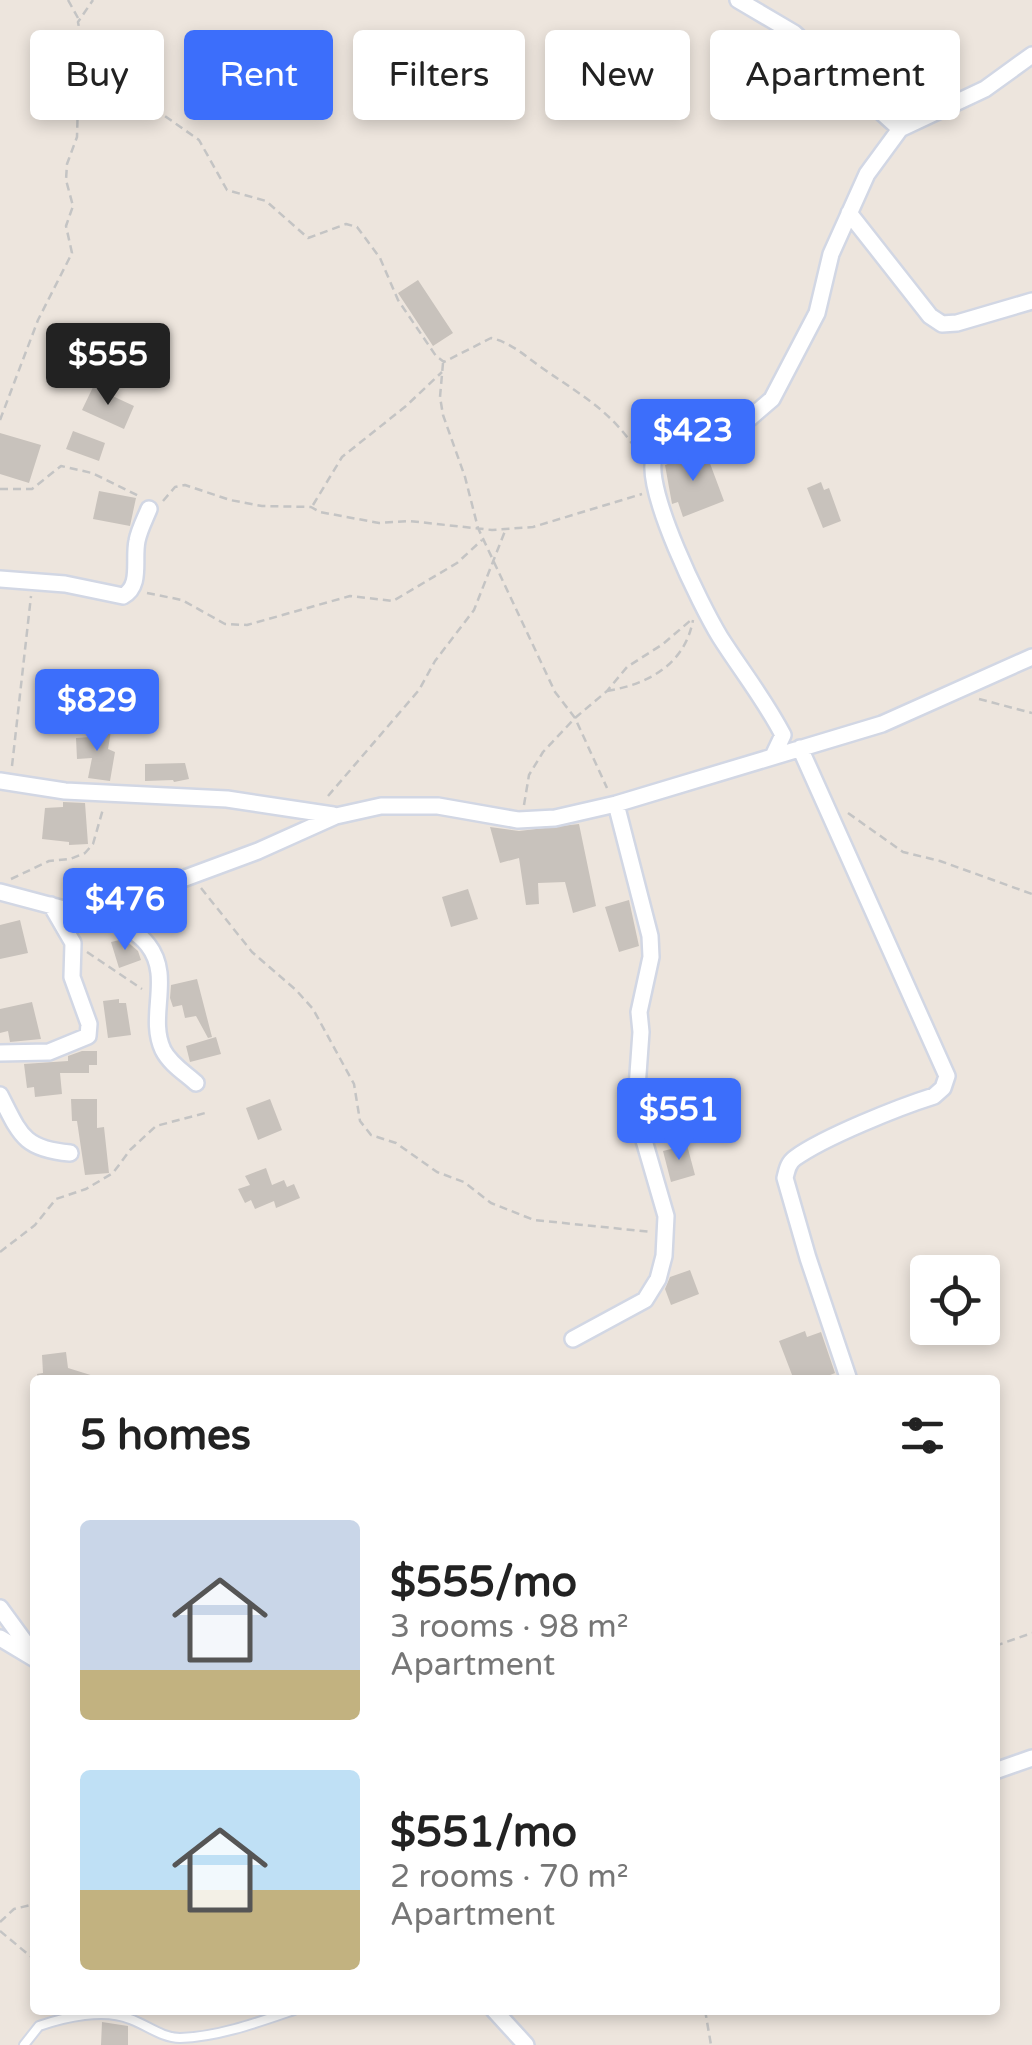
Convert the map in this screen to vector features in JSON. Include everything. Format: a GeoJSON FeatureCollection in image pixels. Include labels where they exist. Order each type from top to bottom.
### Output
{"type":"FeatureCollection","features":[{"type":"Feature","properties":{"kind":"street"},"geometry":{"type":"LineString","coordinates":[[738,0],[794,33],[900,128]]}},
{"type":"Feature","properties":{"kind":"street"},"geometry":{"type":"LineString","coordinates":[[774,754],[783,735],[719,636],[691,580],[653,482],[654,458],[666,449],[735,425],[772,399],[817,313],[831,254],[867,174],[900,128],[985,88],[1032,55]]}},
{"type":"Feature","properties":{"kind":"street"},"geometry":{"type":"LineString","coordinates":[[850,213],[930,316],[942,324],[1032,301]]}},
{"type":"Feature","properties":{"kind":"street"},"geometry":{"type":"LineString","coordinates":[[0,579],[128,594],[134,584],[137,540],[150,509]]}},
{"type":"Feature","properties":{"kind":"street"},"geometry":{"type":"LineString","coordinates":[[96,911],[336,816],[381,806],[438,806],[518,820],[554,818],[616,804],[882,724],[1032,657]]}},
{"type":"Feature","properties":{"kind":"street"},"geometry":{"type":"LineString","coordinates":[[800,748],[947,1076],[943,1088],[934,1096],[828,1140],[787,1167],[786,1178],[808,1258],[846,1375]]}},
{"type":"Feature","properties":{"kind":"street"},"geometry":{"type":"LineString","coordinates":[[5,782],[40,789],[227,799],[336,816]]}},
{"type":"Feature","properties":{"kind":"street"},"geometry":{"type":"LineString","coordinates":[[573,1339],[645,1300],[658,1279],[668,1228],[641,1130],[637,1088],[640,1012],[651,957],[650,936],[616,804]]}},
{"type":"Feature","properties":{"kind":"street"},"geometry":{"type":"LineString","coordinates":[[0,889],[52,906],[96,911],[148,944],[162,984],[158,1005],[164,1053],[196,1083]]}},
{"type":"Feature","properties":{"kind":"street"},"geometry":{"type":"LineString","coordinates":[[0,1053],[49,1052],[88,1036],[89,1024],[72,978],[73,944],[52,906]]}},
{"type":"Feature","properties":{"kind":"street"},"geometry":{"type":"LineString","coordinates":[[0,1095],[27,1142],[50,1151],[70,1153]]}},
{"type":"Feature","properties":{"kind":"street"},"geometry":{"type":"LineString","coordinates":[[0,1608],[30,1651]]}},
{"type":"Feature","properties":{"kind":"street"},"geometry":{"type":"LineString","coordinates":[[0,1638],[30,1655]]}},
{"type":"Feature","properties":{"kind":"street"},"geometry":{"type":"LineString","coordinates":[[1000,1770],[1032,1758]]}},
{"type":"Feature","properties":{"kind":"street"},"geometry":{"type":"LineString","coordinates":[[499,2015],[526,2045]]}},
{"type":"Feature","properties":{"kind":"lane"},"geometry":{"type":"LineString","coordinates":[[24,2045],[38,2026],[100,2015]]}},
{"type":"Feature","properties":{"kind":"lane"},"geometry":{"type":"LineString","coordinates":[[116,2015],[179,2038],[255,2024],[280,2015]]}},
{"type":"Feature","properties":{"kind":"path"},"geometry":{"type":"LineString","coordinates":[[68,0],[79,30]]}},
{"type":"Feature","properties":{"kind":"path"},"geometry":{"type":"LineString","coordinates":[[78,20],[94,0]]}},
{"type":"Feature","properties":{"kind":"path"},"geometry":{"type":"LineString","coordinates":[[164,115],[199,140],[227,190],[266,202],[308,238],[346,224],[356,228],[380,258],[398,300],[444,362]]}},
{"type":"Feature","properties":{"kind":"path"},"geometry":{"type":"LineString","coordinates":[[0,420],[38,320],[72,253],[66,226],[72,206],[66,164],[77,137],[77,120]]}},
{"type":"Feature","properties":{"kind":"path"},"geometry":{"type":"LineString","coordinates":[[0,489],[32,488],[63,466],[92,472],[140,496],[150,509],[160,506],[175,487],[185,484],[230,500],[262,506],[311,507],[379,523],[409,521],[522,530],[568,518],[653,482],[612,417],[575,387],[505,341],[491,338],[444,362]]}},
{"type":"Feature","properties":{"kind":"path"},"geometry":{"type":"LineString","coordinates":[[444,362],[440,397],[443,415],[478,528],[555,692],[575,718],[616,804]]}},
{"type":"Feature","properties":{"kind":"path"},"geometry":{"type":"LineString","coordinates":[[311,507],[342,457],[406,406],[442,371]]}},
{"type":"Feature","properties":{"kind":"path"},"geometry":{"type":"LineString","coordinates":[[318,814],[342,778],[419,690],[434,661],[474,610],[505,530]]}},
{"type":"Feature","properties":{"kind":"path"},"geometry":{"type":"LineString","coordinates":[[128,594],[156,593],[182,600],[225,624],[247,626],[350,596],[394,601],[457,562],[483,540]]}},
{"type":"Feature","properties":{"kind":"path"},"geometry":{"type":"LineString","coordinates":[[5,782],[33,582]]}},
{"type":"Feature","properties":{"kind":"path"},"geometry":{"type":"LineString","coordinates":[[518,820],[529,775],[543,752],[635,660],[663,644],[693,618],[685,648],[675,661],[650,678],[607,691]]}},
{"type":"Feature","properties":{"kind":"path"},"geometry":{"type":"LineString","coordinates":[[959,690],[1032,713]]}},
{"type":"Feature","properties":{"kind":"path"},"geometry":{"type":"LineString","coordinates":[[0,889],[49,861],[85,852],[92,844],[108,793]]}},
{"type":"Feature","properties":{"kind":"path"},"geometry":{"type":"LineString","coordinates":[[822,801],[843,810],[903,852],[1032,894]]}},
{"type":"Feature","properties":{"kind":"path"},"geometry":{"type":"LineString","coordinates":[[193,875],[252,952],[313,1009],[354,1084],[360,1121],[371,1135],[396,1143],[427,1167],[464,1182],[491,1203],[534,1220],[627,1231],[668,1228]]}},
{"type":"Feature","properties":{"kind":"path"},"geometry":{"type":"LineString","coordinates":[[73,944],[130,978],[158,1005]]}},
{"type":"Feature","properties":{"kind":"path"},"geometry":{"type":"LineString","coordinates":[[0,1252],[36,1225],[56,1199],[86,1189],[114,1172],[130,1150],[156,1126],[209,1112]]}},
{"type":"Feature","properties":{"kind":"path"},"geometry":{"type":"LineString","coordinates":[[1000,1644],[1032,1633]]}},
{"type":"Feature","properties":{"kind":"path"},"geometry":{"type":"LineString","coordinates":[[0,1922],[14,1909],[30,1905]]}},
{"type":"Feature","properties":{"kind":"path"},"geometry":{"type":"LineString","coordinates":[[0,1931],[30,1956]]}},
{"type":"Feature","properties":{"kind":"path"},"geometry":{"type":"LineString","coordinates":[[706,2015],[710,2045]]}},
{"type":"Feature","properties":{"kind":"building"},"geometry":{"type":"Polygon","coordinates":[[[418,280],[453,333],[433,346],[398,293],[418,280]]]}},
{"type":"Feature","properties":{"kind":"building"},"geometry":{"type":"Polygon","coordinates":[[[93,387],[134,406],[124,429],[82,410],[93,387]]]}},
{"type":"Feature","properties":{"kind":"building"},"geometry":{"type":"Polygon","coordinates":[[[73,431],[105,443],[99,461],[66,449],[73,431]]]}},
{"type":"Feature","properties":{"kind":"building"},"geometry":{"type":"Polygon","coordinates":[[[0,433],[41,445],[29,483],[0,474],[0,433]]]}},
{"type":"Feature","properties":{"kind":"building"},"geometry":{"type":"Polygon","coordinates":[[[705,450],[724,501],[683,517],[678,502],[672,504],[665,465],[705,450]]]}},
{"type":"Feature","properties":{"kind":"building"},"geometry":{"type":"Polygon","coordinates":[[[821,482],[824,490],[829,488],[841,521],[823,528],[807,488],[821,482]]]}},
{"type":"Feature","properties":{"kind":"building"},"geometry":{"type":"Polygon","coordinates":[[[99,491],[136,498],[130,526],[93,519],[99,491]]]}},
{"type":"Feature","properties":{"kind":"building"},"geometry":{"type":"Polygon","coordinates":[[[92,728],[111,731],[108,749],[115,752],[110,781],[88,778],[92,758],[77,759],[76,738],[91,737],[92,728]]]}},
{"type":"Feature","properties":{"kind":"building"},"geometry":{"type":"Polygon","coordinates":[[[185,763],[189,779],[145,781],[145,764],[185,763]]]}},
{"type":"Feature","properties":{"kind":"building"},"geometry":{"type":"Polygon","coordinates":[[[63,802],[85,803],[88,844],[69,845],[42,839],[45,808],[63,807],[63,802]]]}},
{"type":"Feature","properties":{"kind":"building"},"geometry":{"type":"Polygon","coordinates":[[[579,824],[596,906],[573,913],[565,882],[538,883],[539,904],[526,905],[519,858],[500,863],[490,827],[519,831],[579,824]]]}},
{"type":"Feature","properties":{"kind":"building"},"geometry":{"type":"Polygon","coordinates":[[[468,889],[478,919],[451,927],[442,897],[468,889]]]}},
{"type":"Feature","properties":{"kind":"building"},"geometry":{"type":"Polygon","coordinates":[[[629,900],[639,946],[619,952],[605,907],[629,900]]]}},
{"type":"Feature","properties":{"kind":"building"},"geometry":{"type":"Polygon","coordinates":[[[20,920],[28,953],[0,959],[0,925],[20,920]]]}},
{"type":"Feature","properties":{"kind":"building"},"geometry":{"type":"Polygon","coordinates":[[[124,939],[138,951],[141,960],[119,968],[111,942],[124,939]]]}},
{"type":"Feature","properties":{"kind":"building"},"geometry":{"type":"Polygon","coordinates":[[[197,979],[212,1037],[208,1038],[196,1016],[185,1018],[182,1005],[173,1007],[170,998],[171,985],[197,979]]]}},
{"type":"Feature","properties":{"kind":"building"},"geometry":{"type":"Polygon","coordinates":[[[119,999],[119,1003],[126,1003],[131,1035],[108,1038],[103,1001],[119,999]]]}},
{"type":"Feature","properties":{"kind":"building"},"geometry":{"type":"Polygon","coordinates":[[[32,1002],[41,1039],[10,1042],[8,1031],[0,1033],[0,1009],[32,1002]]]}},
{"type":"Feature","properties":{"kind":"building"},"geometry":{"type":"Polygon","coordinates":[[[216,1037],[221,1054],[190,1062],[186,1046],[216,1037]]]}},
{"type":"Feature","properties":{"kind":"building"},"geometry":{"type":"Polygon","coordinates":[[[97,1051],[97,1065],[89,1065],[89,1073],[60,1073],[62,1094],[35,1097],[34,1087],[27,1088],[24,1064],[68,1061],[68,1056],[97,1051]]]}},
{"type":"Feature","properties":{"kind":"building"},"geometry":{"type":"Polygon","coordinates":[[[680,1092],[687,1120],[660,1127],[652,1099],[680,1092]]]}},
{"type":"Feature","properties":{"kind":"building"},"geometry":{"type":"Polygon","coordinates":[[[71,1099],[97,1099],[97,1128],[104,1127],[109,1173],[85,1175],[77,1121],[72,1121],[71,1099]]]}},
{"type":"Feature","properties":{"kind":"building"},"geometry":{"type":"Polygon","coordinates":[[[270,1099],[282,1130],[258,1140],[246,1108],[270,1099]]]}},
{"type":"Feature","properties":{"kind":"building"},"geometry":{"type":"Polygon","coordinates":[[[687,1145],[695,1175],[671,1182],[663,1151],[687,1145]]]}},
{"type":"Feature","properties":{"kind":"building"},"geometry":{"type":"Polygon","coordinates":[[[266,1168],[272,1185],[284,1180],[287,1187],[294,1184],[300,1198],[276,1208],[274,1201],[255,1209],[251,1200],[245,1203],[238,1189],[250,1185],[245,1176],[266,1168]]]}},
{"type":"Feature","properties":{"kind":"building"},"geometry":{"type":"Polygon","coordinates":[[[690,1270],[699,1294],[671,1305],[665,1289],[670,1277],[690,1270]]]}},
{"type":"Feature","properties":{"kind":"building"},"geometry":{"type":"Polygon","coordinates":[[[805,1331],[807,1337],[821,1332],[835,1373],[792,1375],[779,1341],[805,1331]]]}},
{"type":"Feature","properties":{"kind":"building"},"geometry":{"type":"Polygon","coordinates":[[[66,1352],[68,1368],[91,1375],[37,1375],[43,1373],[42,1355],[66,1352]]]}},
{"type":"Feature","properties":{"kind":"building"},"geometry":{"type":"Polygon","coordinates":[[[102,2022],[128,2026],[128,2045],[101,2045],[102,2022]]]}}]}
